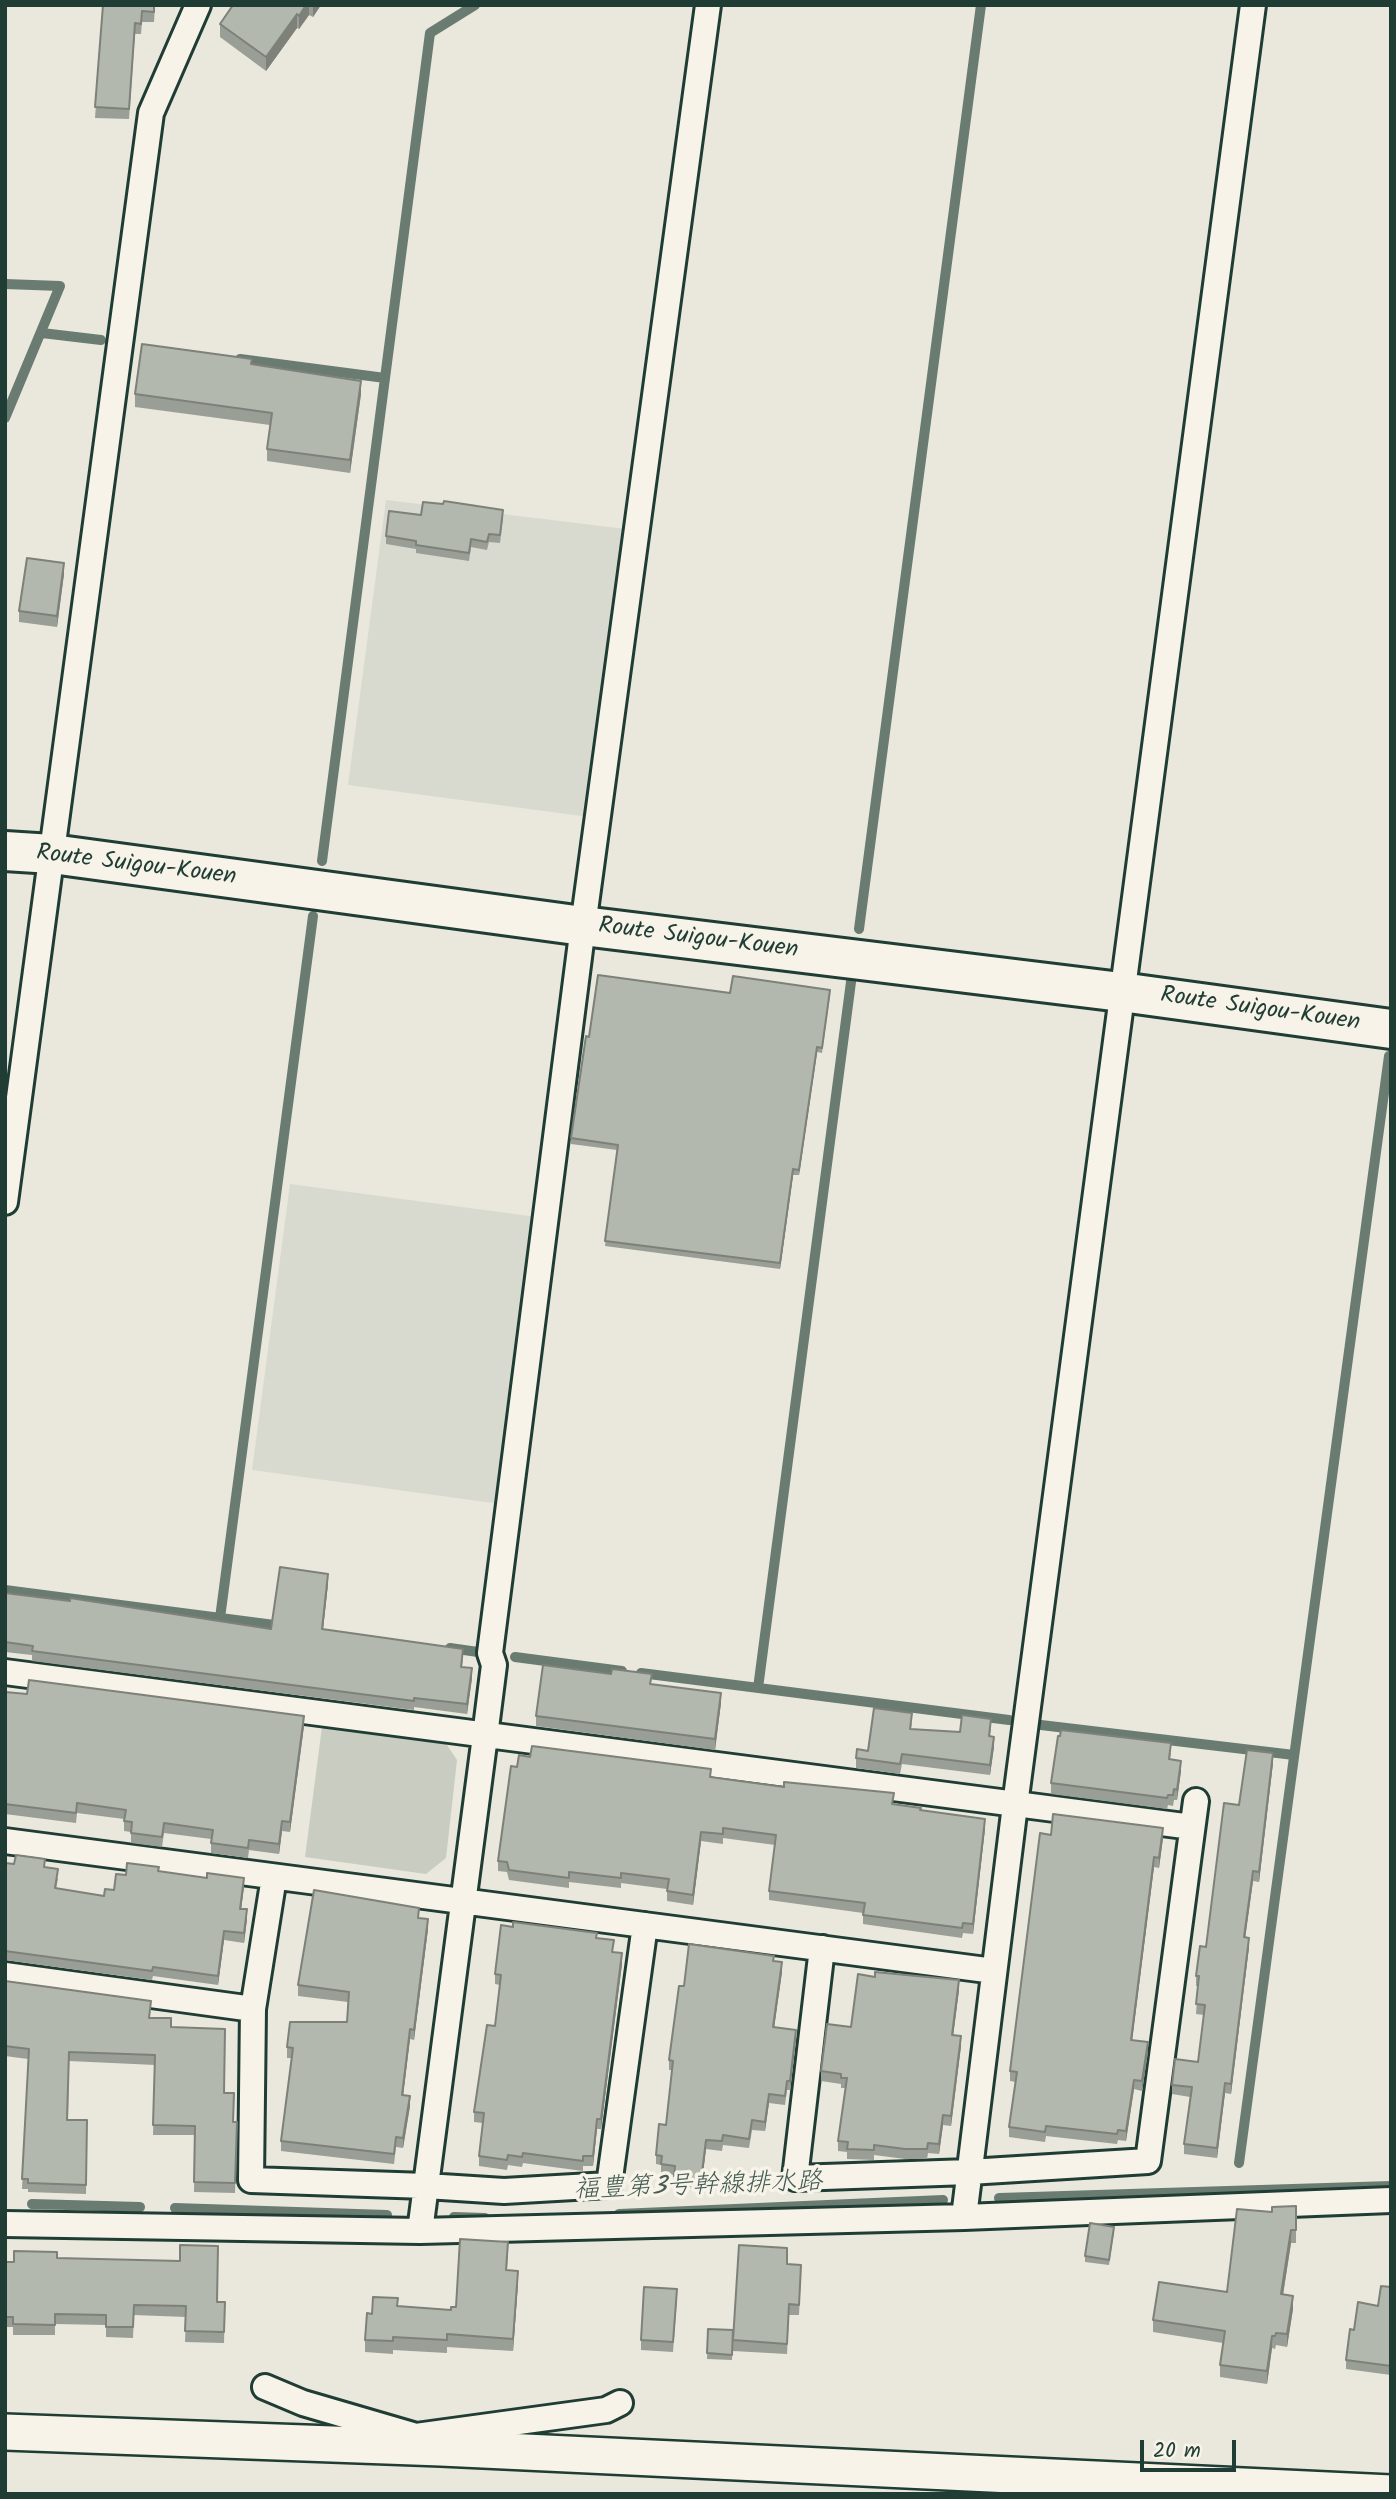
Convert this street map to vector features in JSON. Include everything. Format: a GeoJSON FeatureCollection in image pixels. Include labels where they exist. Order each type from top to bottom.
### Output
{"type":"FeatureCollection","features":[{"type":"Feature","properties":{"kind":"main road","name":"Route Suigou-Kouen"},"geometry":{"type":"LineString","coordinates":[[5,851],[1121,992],[1391,1029]]}},
{"type":"Feature","properties":{"kind":"street"},"geometry":{"type":"LineString","coordinates":[[5,1202],[151,113],[198,5]]}},
{"type":"Feature","properties":{"kind":"street"},"geometry":{"type":"LineString","coordinates":[[420,2231],[494,1665],[490,1653],[583,926],[708,5]]}},
{"type":"Feature","properties":{"kind":"street"},"geometry":{"type":"LineString","coordinates":[[964,2217],[1015,1805],[1252,5]]}},
{"type":"Feature","properties":{"kind":"street"},"geometry":{"type":"LineString","coordinates":[[5,1672],[1192,1827]]}},
{"type":"Feature","properties":{"kind":"street"},"geometry":{"type":"LineString","coordinates":[[822,1948],[795,2179],[1148,2161],[1196,1801]]}},
{"type":"Feature","properties":{"kind":"street"},"geometry":{"type":"LineString","coordinates":[[5,1841],[994,1971]]}},
{"type":"Feature","properties":{"kind":"street"},"geometry":{"type":"LineString","coordinates":[[274,1877],[253,2008],[251,2180],[504,2191],[609,2185],[645,1925]]}},
{"type":"Feature","properties":{"kind":"street"},"geometry":{"type":"LineString","coordinates":[[5,1975],[253,2008]]}},
{"type":"Feature","properties":{"kind":"street"},"geometry":{"type":"LineString","coordinates":[[5,2224],[420,2231],[964,2217],[1391,2200]]}},
{"type":"Feature","properties":{"kind":"street"},"geometry":{"type":"LineString","coordinates":[[265,2386],[303,2403],[416,2442],[606,2410],[620,2403]]}},
{"type":"Feature","properties":{"kind":"street"},"geometry":{"type":"LineString","coordinates":[[5,2432],[416,2442],[1391,2493]]}},
{"type":"Feature","properties":{"kind":"shaded area"},"geometry":{"type":"Polygon","coordinates":[[[386,500],[626,529],[589,817],[348,785],[386,500]]]}},
{"type":"Feature","properties":{"kind":"shaded area"},"geometry":{"type":"Polygon","coordinates":[[[290,1184],[537,1217],[500,1504],[252,1470],[290,1184]]]}},
{"type":"Feature","properties":{"kind":"shaded area"},"geometry":{"type":"Polygon","coordinates":[[[322,1727],[445,1742],[457,1760],[446,1858],[426,1874],[305,1857],[322,1727]]]}},
{"type":"Feature","properties":{"kind":"building"},"geometry":{"type":"Polygon","coordinates":[[[103,5],[154,5],[154,12],[142,11],[141,24],[135,23],[129,109],[95,107],[103,5]]]}},
{"type":"Feature","properties":{"kind":"building"},"geometry":{"type":"Polygon","coordinates":[[[233,5],[306,5],[266,57],[220,24],[233,5]]]}},
{"type":"Feature","properties":{"kind":"building"},"geometry":{"type":"Polygon","coordinates":[[[142,344],[252,359],[251,364],[361,381],[350,460],[267,449],[272,413],[135,394],[142,344]]]}},
{"type":"Feature","properties":{"kind":"building"},"geometry":{"type":"Polygon","coordinates":[[[444,501],[503,510],[500,535],[489,534],[487,542],[471,539],[469,553],[416,545],[416,541],[386,536],[389,511],[421,515],[423,502],[443,504],[444,501]]]}},
{"type":"Feature","properties":{"kind":"building"},"geometry":{"type":"Polygon","coordinates":[[[27,558],[64,563],[57,616],[19,611],[27,558]]]}},
{"type":"Feature","properties":{"kind":"building"},"geometry":{"type":"Polygon","coordinates":[[[598,975],[730,993],[733,976],[830,990],[822,1048],[817,1047],[799,1170],[793,1169],[780,1263],[605,1241],[618,1145],[571,1138],[598,975]]]}},
{"type":"Feature","properties":{"kind":"building"},"geometry":{"type":"Polygon","coordinates":[[[280,1567],[328,1574],[322,1629],[463,1649],[461,1667],[472,1668],[467,1704],[414,1698],[414,1701],[32,1651],[33,1646],[5,1642],[5,1593],[70,1601],[70,1598],[271,1629],[280,1567]]]}},
{"type":"Feature","properties":{"kind":"building"},"geometry":{"type":"Polygon","coordinates":[[[543,1665],[611,1674],[612,1669],[652,1674],[650,1684],[721,1693],[715,1739],[536,1716],[543,1665]]]}},
{"type":"Feature","properties":{"kind":"building"},"geometry":{"type":"Polygon","coordinates":[[[29,1680],[304,1716],[290,1822],[282,1821],[279,1844],[249,1840],[248,1848],[211,1843],[213,1830],[164,1823],[162,1837],[131,1833],[132,1822],[124,1821],[126,1810],[77,1803],[76,1813],[5,1804],[5,1692],[27,1694],[29,1680]]]}},
{"type":"Feature","properties":{"kind":"building"},"geometry":{"type":"Polygon","coordinates":[[[874,1708],[912,1713],[910,1729],[960,1732],[962,1715],[991,1719],[989,1736],[994,1737],[990,1765],[902,1754],[900,1764],[856,1758],[857,1749],[868,1751],[874,1708]]]}},
{"type":"Feature","properties":{"kind":"building"},"geometry":{"type":"Polygon","coordinates":[[[1061,1730],[1171,1743],[1169,1759],[1181,1761],[1177,1790],[1174,1789],[1173,1795],[1168,1795],[1167,1798],[1051,1783],[1061,1730]]]}},
{"type":"Feature","properties":{"kind":"building"},"geometry":{"type":"Polygon","coordinates":[[[532,1746],[711,1769],[710,1777],[784,1787],[784,1782],[894,1793],[892,1804],[985,1819],[973,1924],[963,1923],[962,1928],[863,1915],[865,1903],[769,1891],[776,1835],[723,1828],[723,1834],[701,1832],[693,1895],[667,1891],[669,1879],[621,1873],[621,1878],[569,1872],[569,1878],[509,1870],[507,1862],[498,1861],[511,1766],[517,1767],[519,1755],[530,1757],[532,1746]]]}},
{"type":"Feature","properties":{"kind":"building"},"geometry":{"type":"Polygon","coordinates":[[[1247,1750],[1273,1753],[1259,1872],[1253,1871],[1244,1937],[1249,1938],[1231,2084],[1225,2083],[1217,2148],[1184,2144],[1192,2087],[1172,2085],[1175,2059],[1198,2062],[1205,2005],[1196,2004],[1200,1946],[1206,1947],[1224,1803],[1239,1805],[1247,1750]]]}},
{"type":"Feature","properties":{"kind":"building"},"geometry":{"type":"Polygon","coordinates":[[[1053,1814],[1163,1828],[1159,1858],[1154,1857],[1131,2040],[1148,2042],[1142,2081],[1134,2080],[1126,2131],[1118,2130],[1117,2134],[1046,2126],[1045,2132],[1009,2127],[1017,2072],[1010,2071],[1040,1833],[1051,1835],[1053,1814]]]}},
{"type":"Feature","properties":{"kind":"building"},"geometry":{"type":"Polygon","coordinates":[[[16,1855],[45,1859],[44,1867],[58,1869],[55,1888],[104,1896],[105,1889],[114,1890],[116,1874],[126,1875],[127,1863],[159,1867],[158,1871],[207,1878],[207,1873],[244,1878],[240,1909],[247,1909],[244,1933],[224,1931],[218,1976],[153,1967],[152,1971],[5,1951],[5,1863],[14,1864],[16,1855]]]}},
{"type":"Feature","properties":{"kind":"building"},"geometry":{"type":"Polygon","coordinates":[[[314,1890],[419,1908],[418,1918],[428,1919],[414,2030],[410,2029],[402,2095],[410,2096],[403,2138],[396,2137],[394,2154],[281,2141],[293,2048],[287,2047],[290,2022],[347,2022],[349,1992],[298,1985],[314,1890]]]}},
{"type":"Feature","properties":{"kind":"building"},"geometry":{"type":"Polygon","coordinates":[[[513,1922],[597,1933],[596,1938],[614,1940],[612,1952],[622,1953],[601,2119],[597,2119],[593,2156],[583,2156],[583,2161],[523,2153],[522,2157],[508,2155],[507,2160],[479,2156],[484,2113],[474,2112],[487,2025],[495,2026],[501,1975],[495,1974],[501,1925],[513,1927],[513,1922]]]}},
{"type":"Feature","properties":{"kind":"building"},"geometry":{"type":"Polygon","coordinates":[[[689,1944],[774,1956],[773,1961],[782,1962],[773,2027],[796,2030],[790,2081],[787,2081],[785,2096],[769,2094],[765,2122],[752,2120],[749,2139],[723,2135],[722,2141],[706,2140],[701,2180],[674,2176],[675,2166],[661,2164],[662,2156],[656,2155],[659,2124],[666,2125],[673,2061],[669,2060],[679,1986],[684,1986],[689,1944]]]}},
{"type":"Feature","properties":{"kind":"building"},"geometry":{"type":"Polygon","coordinates":[[[875,1972],[959,1980],[952,2035],[961,2036],[951,2116],[943,2115],[939,2144],[928,2143],[927,2149],[874,2145],[874,2150],[847,2149],[848,2142],[838,2141],[847,2078],[841,2078],[841,2074],[821,2071],[827,2024],[851,2027],[858,1974],[875,1977],[875,1972]]]}},
{"type":"Feature","properties":{"kind":"building"},"geometry":{"type":"Polygon","coordinates":[[[5,1981],[151,2001],[149,2018],[171,2018],[171,2027],[225,2029],[224,2093],[234,2093],[233,2122],[237,2122],[235,2183],[194,2182],[195,2126],[153,2125],[155,2055],[69,2052],[67,2120],[87,2120],[86,2185],[28,2183],[28,2179],[22,2179],[29,2049],[5,2046],[5,1981]]]}},
{"type":"Feature","properties":{"kind":"building"},"geometry":{"type":"Polygon","coordinates":[[[1296,2206],[1296,2230],[1291,2230],[1281,2294],[1293,2296],[1287,2334],[1276,2333],[1272,2336],[1267,2371],[1220,2365],[1225,2331],[1153,2320],[1159,2282],[1227,2292],[1237,2209],[1272,2212],[1272,2207],[1296,2206]]]}},
{"type":"Feature","properties":{"kind":"building"},"geometry":{"type":"Polygon","coordinates":[[[1090,2223],[1114,2227],[1109,2260],[1085,2256],[1090,2223]]]}},
{"type":"Feature","properties":{"kind":"building"},"geometry":{"type":"Polygon","coordinates":[[[460,2239],[508,2242],[506,2270],[518,2271],[513,2339],[447,2334],[447,2340],[393,2337],[393,2341],[365,2340],[367,2313],[372,2314],[373,2297],[398,2298],[397,2306],[451,2310],[451,2307],[456,2307],[460,2239]]]}},
{"type":"Feature","properties":{"kind":"building"},"geometry":{"type":"Polygon","coordinates":[[[180,2245],[218,2246],[217,2302],[225,2302],[224,2332],[185,2331],[186,2306],[134,2305],[133,2327],[106,2327],[106,2315],[55,2314],[55,2325],[13,2324],[13,2317],[5,2317],[5,2262],[14,2262],[14,2251],[57,2252],[57,2258],[180,2261],[180,2245]]]}},
{"type":"Feature","properties":{"kind":"building"},"geometry":{"type":"Polygon","coordinates":[[[739,2245],[787,2248],[787,2264],[801,2265],[799,2305],[789,2304],[787,2344],[733,2340],[739,2245]]]}},
{"type":"Feature","properties":{"kind":"building"},"geometry":{"type":"Polygon","coordinates":[[[1381,2286],[1391,2287],[1391,2366],[1346,2360],[1350,2329],[1354,2330],[1358,2302],[1378,2306],[1381,2286]]]}},
{"type":"Feature","properties":{"kind":"building"},"geometry":{"type":"Polygon","coordinates":[[[644,2287],[677,2289],[673,2342],[641,2340],[644,2287]]]}},
{"type":"Feature","properties":{"kind":"building"},"geometry":{"type":"Polygon","coordinates":[[[708,2329],[733,2330],[732,2355],[707,2353],[708,2329]]]}},
{"type":"Feature","properties":{"kind":"waterway"},"geometry":{"type":"LineString","coordinates":[[322,861],[430,33],[475,5]]}},
{"type":"Feature","properties":{"kind":"waterway"},"geometry":{"type":"LineString","coordinates":[[859,929],[981,5]]}},
{"type":"Feature","properties":{"kind":"waterway"},"geometry":{"type":"LineString","coordinates":[[5,284],[60,286],[5,418]]}},
{"type":"Feature","properties":{"kind":"waterway"},"geometry":{"type":"LineString","coordinates":[[42,333],[101,340]]}},
{"type":"Feature","properties":{"kind":"waterway"},"geometry":{"type":"LineString","coordinates":[[240,359],[385,378]]}},
{"type":"Feature","properties":{"kind":"waterway"},"geometry":{"type":"LineString","coordinates":[[220,1618],[313,916]]}},
{"type":"Feature","properties":{"kind":"waterway"},"geometry":{"type":"LineString","coordinates":[[758,1688],[851,982]]}},
{"type":"Feature","properties":{"kind":"waterway"},"geometry":{"type":"LineString","coordinates":[[1239,2163],[1389,1056]]}},
{"type":"Feature","properties":{"kind":"waterway"},"geometry":{"type":"LineString","coordinates":[[5,1590],[282,1626]]}},
{"type":"Feature","properties":{"kind":"waterway"},"geometry":{"type":"LineString","coordinates":[[450,1648],[478,1652]]}},
{"type":"Feature","properties":{"kind":"waterway"},"geometry":{"type":"LineString","coordinates":[[515,1657],[622,1671]]}},
{"type":"Feature","properties":{"kind":"waterway"},"geometry":{"type":"LineString","coordinates":[[641,1673],[1009,1720]]}},
{"type":"Feature","properties":{"kind":"waterway"},"geometry":{"type":"LineString","coordinates":[[1041,1725],[1294,1755]]}},
{"type":"Feature","properties":{"kind":"waterway","name":"福豊第3号幹線排水路"},"geometry":{"type":"LineString","coordinates":[[999,2198],[1391,2186]]}},
{"type":"Feature","properties":{"kind":"waterway","name":"福豊第3号幹線排水路"},"geometry":{"type":"LineString","coordinates":[[619,2214],[943,2200]]}},
{"type":"Feature","properties":{"kind":"waterway","name":"福豊第3号幹線排水路"},"geometry":{"type":"LineString","coordinates":[[32,2204],[140,2207]]}},
{"type":"Feature","properties":{"kind":"waterway","name":"福豊第3号幹線排水路"},"geometry":{"type":"LineString","coordinates":[[175,2208],[387,2215]]}},
{"type":"Feature","properties":{"kind":"waterway","name":"福豊第3号幹線排水路"},"geometry":{"type":"LineString","coordinates":[[454,2217],[485,2218]]}}]}
